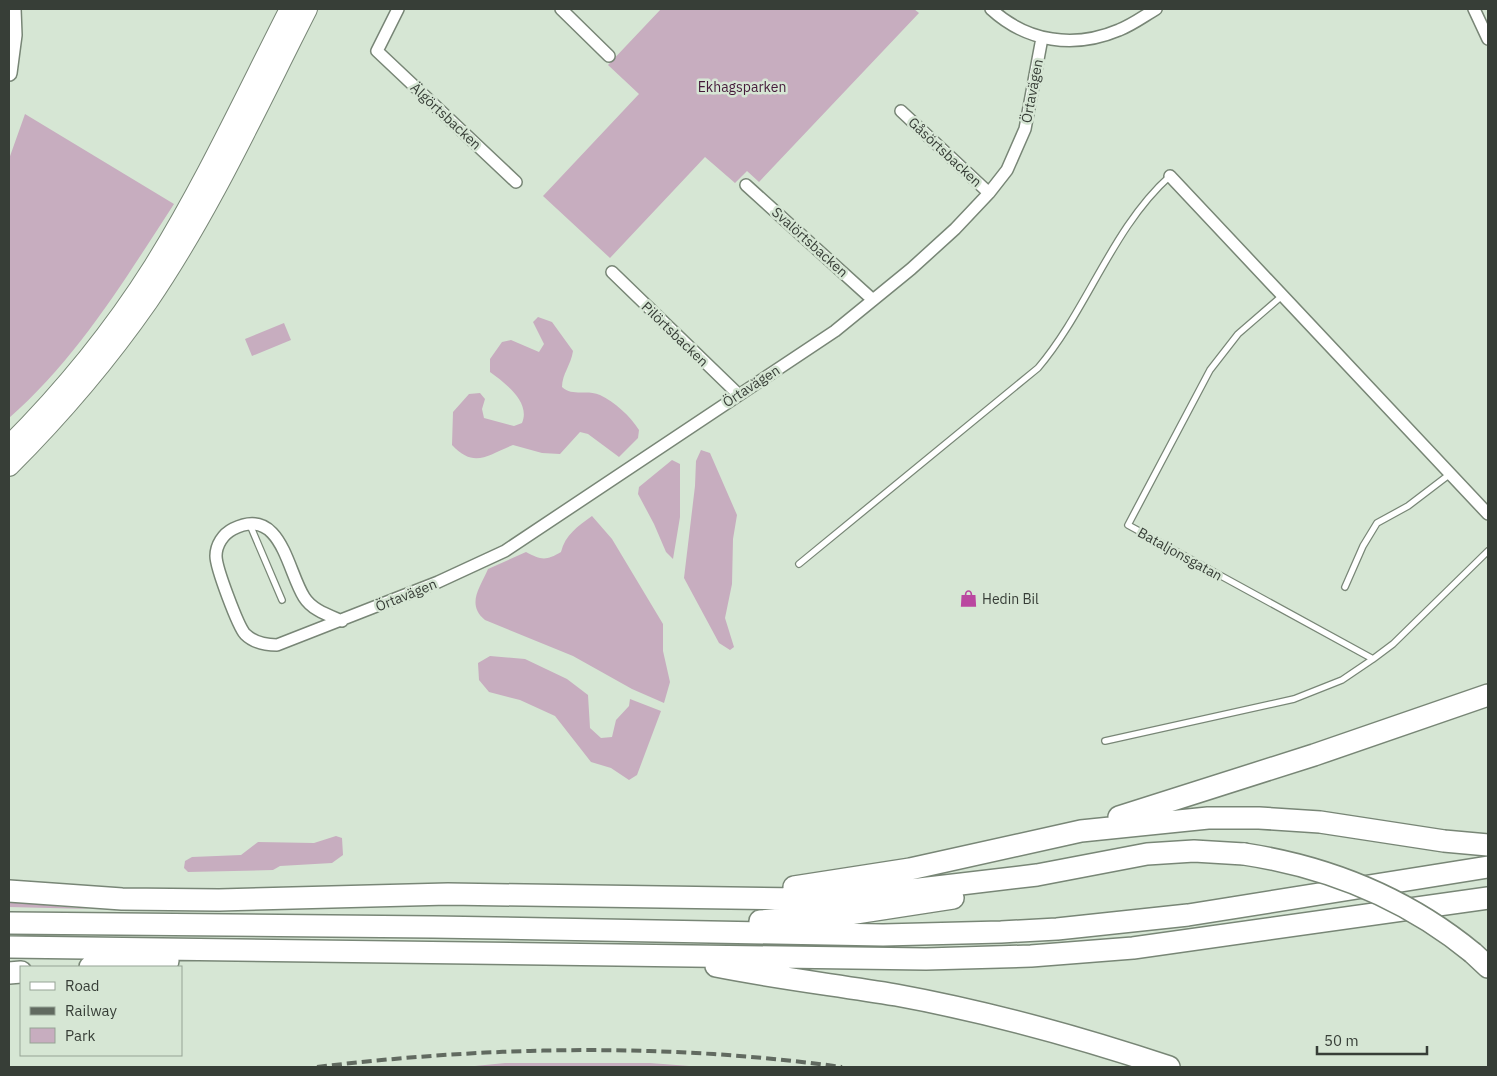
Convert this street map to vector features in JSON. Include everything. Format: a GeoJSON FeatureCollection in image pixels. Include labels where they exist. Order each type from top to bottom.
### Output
{"type":"FeatureCollection","features":[{"type":"Feature","properties":{"kind":"highway"},"geometry":{"type":"LineString","coordinates":[[9,446],[79,369],[144,282],[200,184],[290,9]]}},
{"type":"Feature","properties":{"kind":"highway"},"geometry":{"type":"LineString","coordinates":[[9,466],[77,393],[153,292],[213,191],[307,9]]}},
{"type":"Feature","properties":{"kind":"highway"},"geometry":{"type":"LineString","coordinates":[[1081,831],[1314,756],[1488,694]]}},
{"type":"Feature","properties":{"kind":"highway"},"geometry":{"type":"LineString","coordinates":[[722,897],[910,869],[1081,831],[1177,820],[1259,818],[1320,822],[1488,845]]}},
{"type":"Feature","properties":{"kind":"highway"},"geometry":{"type":"LineString","coordinates":[[9,891],[122,899],[219,900],[448,894],[802,899],[838,897],[1037,875],[1147,854],[1194,851],[1244,854],[1295,863],[1357,883],[1424,918],[1481,960]]}},
{"type":"Feature","properties":{"kind":"highway"},"geometry":{"type":"LineString","coordinates":[[9,923],[883,935],[1057,928],[1188,915],[1488,866]]}},
{"type":"Feature","properties":{"kind":"highway"},"geometry":{"type":"LineString","coordinates":[[642,931],[883,910],[973,893],[1037,875]]}},
{"type":"Feature","properties":{"kind":"highway"},"geometry":{"type":"LineString","coordinates":[[9,947],[840,959],[1031,956],[1133,948],[1488,898]]}},
{"type":"Feature","properties":{"kind":"highway"},"geometry":{"type":"LineString","coordinates":[[104,966],[306,951]]}},
{"type":"Feature","properties":{"kind":"highway"},"geometry":{"type":"LineString","coordinates":[[659,955],[778,979],[896,995],[956,1007],[1048,1030],[1168,1067]]}},
{"type":"Feature","properties":{"kind":"street"},"geometry":{"type":"LineString","coordinates":[[10,66],[14,35],[13,9]]}},
{"type":"Feature","properties":{"kind":"street","name":"Älgörtsbacken"},"geometry":{"type":"LineString","coordinates":[[398,9],[377,51],[516,182]]}},
{"type":"Feature","properties":{"kind":"street"},"geometry":{"type":"LineString","coordinates":[[561,9],[609,56]]}},
{"type":"Feature","properties":{"kind":"street"},"geometry":{"type":"LineString","coordinates":[[991,9],[1013,27],[1042,38],[1065,41],[1093,39],[1121,30],[1156,9]]}},
{"type":"Feature","properties":{"kind":"street"},"geometry":{"type":"LineString","coordinates":[[1474,9],[1488,40]]}},
{"type":"Feature","properties":{"kind":"street","name":"Örtavägen"},"geometry":{"type":"LineString","coordinates":[[250,525],[234,528],[224,536],[218,544],[216,555],[218,567],[241,627],[246,634],[266,645],[276,645],[342,621],[438,582],[505,551],[835,331],[912,270],[990,193],[1008,170],[1020,143],[1030,106],[1042,38]]}},
{"type":"Feature","properties":{"kind":"street","name":"Gåsörtsbacken"},"geometry":{"type":"LineString","coordinates":[[901,111],[990,193]]}},
{"type":"Feature","properties":{"kind":"street"},"geometry":{"type":"LineString","coordinates":[[1170,176],[1488,514]]}},
{"type":"Feature","properties":{"kind":"street","name":"Svalörtsbacken"},"geometry":{"type":"LineString","coordinates":[[746,185],[874,300]]}},
{"type":"Feature","properties":{"kind":"street","name":"Pilörtsbacken"},"geometry":{"type":"LineString","coordinates":[[612,272],[739,395]]}},
{"type":"Feature","properties":{"kind":"street"},"geometry":{"type":"LineString","coordinates":[[250,525],[258,524],[270,528],[277,537],[304,597],[321,612],[342,621]]}},
{"type":"Feature","properties":{"kind":"lane"},"geometry":{"type":"LineString","coordinates":[[799,564],[1038,368],[1060,341],[1112,251],[1152,192],[1170,176]]}},
{"type":"Feature","properties":{"kind":"lane","name":"Bataljonsgatan"},"geometry":{"type":"LineString","coordinates":[[1283,294],[1238,334],[1210,370],[1128,526],[1373,660]]}},
{"type":"Feature","properties":{"kind":"lane"},"geometry":{"type":"LineString","coordinates":[[1345,587],[1363,546],[1377,524],[1408,506],[1450,474]]}},
{"type":"Feature","properties":{"kind":"lane"},"geometry":{"type":"LineString","coordinates":[[250,525],[282,600]]}},
{"type":"Feature","properties":{"kind":"lane"},"geometry":{"type":"LineString","coordinates":[[1105,741],[1284,702],[1342,680],[1373,660],[1393,644],[1488,551]]}},
{"type":"Feature","properties":{"kind":"green space","name":"Ekhagsparken"},"geometry":{"type":"Polygon","coordinates":[[[661,9],[914,9],[919,13],[759,182],[747,171],[735,183],[705,157],[610,258],[543,196],[639,94],[608,65],[661,9]]]}},
{"type":"Feature","properties":{"kind":"green space"},"geometry":{"type":"Polygon","coordinates":[[[25,114],[174,204],[99,317],[57,370],[9,418],[9,159],[25,114]]]}},
{"type":"Feature","properties":{"kind":"green space"},"geometry":{"type":"Polygon","coordinates":[[[538,317],[552,322],[573,351],[563,378],[562,387],[571,392],[595,393],[606,398],[622,410],[639,430],[638,438],[619,457],[588,434],[580,432],[560,454],[542,453],[513,445],[488,456],[475,458],[468,457],[452,445],[453,412],[469,394],[480,393],[485,399],[482,409],[484,418],[514,426],[522,423],[524,415],[520,401],[509,387],[490,372],[490,359],[502,342],[511,340],[539,352],[544,344],[533,322],[538,317]]]}},
{"type":"Feature","properties":{"kind":"green space"},"geometry":{"type":"Polygon","coordinates":[[[284,323],[291,340],[252,356],[245,339],[284,323]]]}},
{"type":"Feature","properties":{"kind":"green space"},"geometry":{"type":"Polygon","coordinates":[[[701,450],[710,453],[737,515],[733,539],[732,584],[725,618],[734,647],[730,650],[719,643],[684,578],[695,486],[696,461],[701,450]]]}},
{"type":"Feature","properties":{"kind":"green space"},"geometry":{"type":"Polygon","coordinates":[[[672,460],[680,464],[680,517],[673,559],[666,552],[638,494],[639,487],[672,460]]]}},
{"type":"Feature","properties":{"kind":"green space"},"geometry":{"type":"Polygon","coordinates":[[[592,516],[612,539],[663,624],[663,651],[670,682],[664,703],[632,689],[573,656],[485,620],[476,608],[476,596],[488,569],[526,552],[536,557],[544,558],[556,555],[561,552],[573,531],[592,516]]]}},
{"type":"Feature","properties":{"kind":"green space"},"geometry":{"type":"Polygon","coordinates":[[[490,656],[525,659],[567,679],[588,695],[590,728],[601,738],[612,737],[616,720],[629,706],[630,699],[661,711],[637,775],[629,780],[611,768],[591,762],[555,716],[520,700],[489,692],[479,680],[478,663],[490,656]]]}},
{"type":"Feature","properties":{"kind":"green space"},"geometry":{"type":"Polygon","coordinates":[[[336,836],[342,838],[343,855],[332,863],[280,866],[273,870],[188,872],[184,868],[185,861],[192,857],[241,855],[258,842],[314,843],[336,836]]]}},
{"type":"Feature","properties":{"kind":"green space"},"geometry":{"type":"Polygon","coordinates":[[[9,902],[90,909],[9,907],[9,902]]]}},
{"type":"Feature","properties":{"kind":"green space"},"geometry":{"type":"Polygon","coordinates":[[[505,1063],[650,1063],[702,1067],[465,1067],[505,1063]]]}},
{"type":"Feature","properties":{"kind":"railway"},"geometry":{"type":"LineString","coordinates":[[317,1067],[448,1055],[580,1050],[711,1054],[777,1059],[842,1067]]}},
{"type":"Feature","properties":{"kind":"place","name":"Hedin Bil"},"geometry":{"type":"Point","coordinates":[968,599]}}]}
